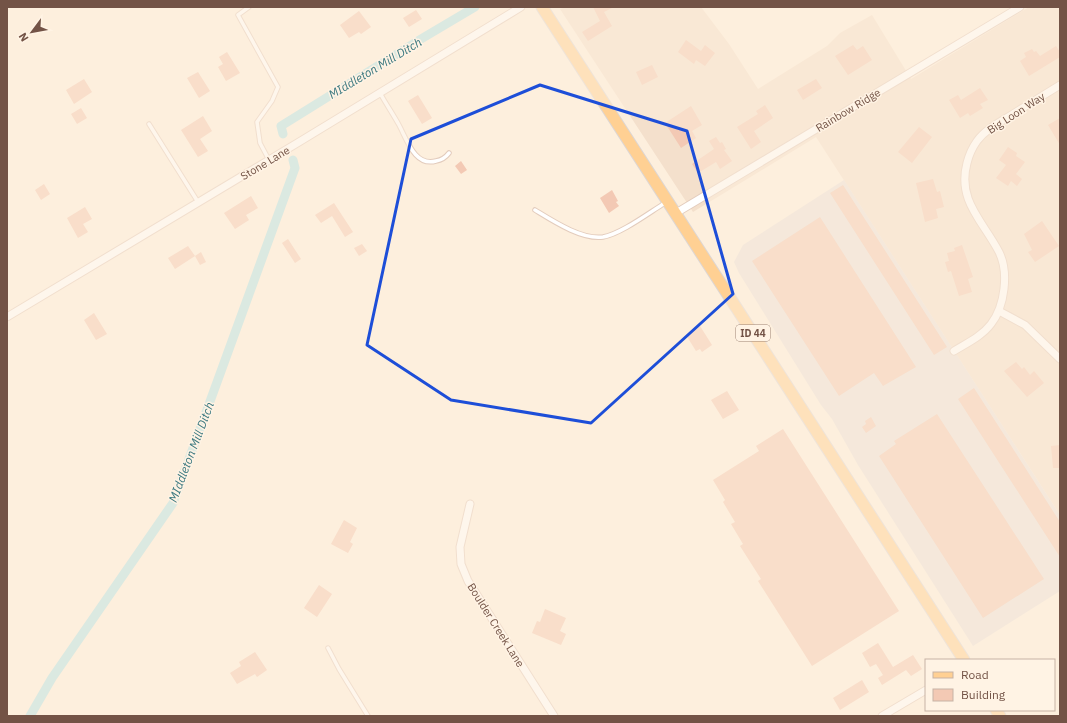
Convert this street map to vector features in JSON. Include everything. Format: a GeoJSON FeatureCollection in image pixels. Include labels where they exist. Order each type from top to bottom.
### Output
{"type":"FeatureCollection","features":[{"type":"Feature","properties":{"kind":"main road","name":"ID 44"},"geometry":{"type":"LineString","coordinates":[[542,7],[963,659]]}},
{"type":"Feature","properties":{"kind":"street","name":"Stone Lane"},"geometry":{"type":"LineString","coordinates":[[7,318],[521,7]]}},
{"type":"Feature","properties":{"kind":"street","name":"Rainbow Ridge"},"geometry":{"type":"LineString","coordinates":[[676,213],[1020,7]]}},
{"type":"Feature","properties":{"kind":"street","name":"Big Loon Way"},"geometry":{"type":"LineString","coordinates":[[954,351],[979,336],[990,325],[999,311],[1004,296],[1003,267],[999,252],[968,202],[965,186],[965,171],[968,155],[977,141],[988,130],[1060,85]]}},
{"type":"Feature","properties":{"kind":"street"},"geometry":{"type":"LineString","coordinates":[[999,311],[1025,325],[1060,359]]}},
{"type":"Feature","properties":{"kind":"street","name":"Boulder Creek Lane"},"geometry":{"type":"LineString","coordinates":[[470,504],[460,547],[461,564],[468,582],[554,716]]}},
{"type":"Feature","properties":{"kind":"street"},"geometry":{"type":"LineString","coordinates":[[882,716],[925,691]]}},
{"type":"Feature","properties":{"kind":"lane"},"geometry":{"type":"LineString","coordinates":[[249,7],[238,15],[278,87],[272,101],[257,122],[260,143],[269,160]]}},
{"type":"Feature","properties":{"kind":"lane"},"geometry":{"type":"LineString","coordinates":[[380,93],[414,153],[423,161],[434,162],[441,160],[449,153]]}},
{"type":"Feature","properties":{"kind":"lane"},"geometry":{"type":"LineString","coordinates":[[149,124],[198,203]]}},
{"type":"Feature","properties":{"kind":"lane"},"geometry":{"type":"LineString","coordinates":[[535,210],[569,228],[595,237],[605,236],[615,232],[668,201]]}},
{"type":"Feature","properties":{"kind":"lane"},"geometry":{"type":"LineString","coordinates":[[328,648],[368,716]]}},
{"type":"Feature","properties":{"kind":"highlighted area"},"geometry":{"type":"Polygon","coordinates":[[[540,85],[687,131],[733,294],[591,423],[451,400],[367,345],[411,139],[540,85]]]}},
{"type":"Feature","properties":{"kind":"shaded area"},"geometry":{"type":"Polygon","coordinates":[[[566,7],[701,7],[729,44],[758,89],[827,46],[840,33],[872,15],[911,79],[1029,7],[1060,7],[1060,515],[816,137],[693,212],[560,9],[566,7]]]}},
{"type":"Feature","properties":{"kind":"shaded area"},"geometry":{"type":"Polygon","coordinates":[[[844,180],[1060,515],[1060,591],[973,646],[858,465],[832,419],[821,405],[739,273],[734,262],[743,245],[844,180]]]}},
{"type":"Feature","properties":{"kind":"building"},"geometry":{"type":"Polygon","coordinates":[[[593,7],[614,7],[604,12],[612,26],[588,41],[582,32],[600,21],[593,7]]]}},
{"type":"Feature","properties":{"kind":"building"},"geometry":{"type":"Polygon","coordinates":[[[416,10],[422,19],[409,27],[403,18],[416,10]]]}},
{"type":"Feature","properties":{"kind":"building"},"geometry":{"type":"Polygon","coordinates":[[[359,11],[371,27],[361,34],[359,32],[349,38],[340,25],[359,11]]]}},
{"type":"Feature","properties":{"kind":"building"},"geometry":{"type":"Polygon","coordinates":[[[686,40],[701,51],[705,45],[715,53],[705,66],[696,60],[694,64],[678,52],[686,40]]]}},
{"type":"Feature","properties":{"kind":"building"},"geometry":{"type":"Polygon","coordinates":[[[853,45],[857,50],[863,46],[872,60],[848,75],[835,56],[853,45]]]}},
{"type":"Feature","properties":{"kind":"building"},"geometry":{"type":"Polygon","coordinates":[[[1056,46],[1060,52],[1060,57],[1029,76],[1020,61],[1026,57],[1024,53],[1032,49],[1040,56],[1056,46]]]}},
{"type":"Feature","properties":{"kind":"building"},"geometry":{"type":"Polygon","coordinates":[[[227,52],[240,73],[226,81],[218,67],[223,64],[219,57],[227,52]]]}},
{"type":"Feature","properties":{"kind":"building"},"geometry":{"type":"Polygon","coordinates":[[[652,65],[658,77],[642,85],[636,72],[652,65]]]}},
{"type":"Feature","properties":{"kind":"building"},"geometry":{"type":"Polygon","coordinates":[[[198,72],[210,91],[199,98],[187,78],[198,72]]]}},
{"type":"Feature","properties":{"kind":"building"},"geometry":{"type":"Polygon","coordinates":[[[84,79],[92,92],[74,104],[66,90],[84,79]]]}},
{"type":"Feature","properties":{"kind":"building"},"geometry":{"type":"Polygon","coordinates":[[[816,79],[822,88],[803,100],[797,90],[816,79]]]}},
{"type":"Feature","properties":{"kind":"building"},"geometry":{"type":"Polygon","coordinates":[[[980,88],[988,100],[980,104],[983,108],[970,116],[968,113],[960,118],[949,100],[958,95],[961,100],[980,88]]]}},
{"type":"Feature","properties":{"kind":"building"},"geometry":{"type":"Polygon","coordinates":[[[418,95],[432,118],[422,124],[408,101],[418,95]]]}},
{"type":"Feature","properties":{"kind":"building"},"geometry":{"type":"Polygon","coordinates":[[[765,105],[773,118],[754,131],[761,142],[751,149],[737,127],[758,114],[756,111],[765,105]]]}},
{"type":"Feature","properties":{"kind":"building"},"geometry":{"type":"Polygon","coordinates":[[[691,106],[702,125],[692,131],[696,138],[681,148],[665,123],[691,106]]]}},
{"type":"Feature","properties":{"kind":"building"},"geometry":{"type":"Polygon","coordinates":[[[81,108],[87,118],[77,124],[71,114],[81,108]]]}},
{"type":"Feature","properties":{"kind":"building"},"geometry":{"type":"Polygon","coordinates":[[[203,116],[212,131],[200,139],[208,151],[198,157],[181,130],[203,116]]]}},
{"type":"Feature","properties":{"kind":"building"},"geometry":{"type":"Polygon","coordinates":[[[1060,118],[1060,145],[1048,125],[1060,118]]]}},
{"type":"Feature","properties":{"kind":"building"},"geometry":{"type":"Polygon","coordinates":[[[919,127],[932,137],[912,163],[898,152],[919,127]]]}},
{"type":"Feature","properties":{"kind":"building"},"geometry":{"type":"Polygon","coordinates":[[[716,137],[720,143],[722,142],[726,149],[724,150],[732,161],[720,169],[716,162],[698,173],[692,164],[714,149],[709,141],[716,137]]]}},
{"type":"Feature","properties":{"kind":"building"},"geometry":{"type":"Polygon","coordinates":[[[1008,147],[1017,153],[1016,156],[1025,162],[1016,174],[1022,179],[1017,186],[1011,181],[1008,186],[996,178],[1006,165],[999,160],[1008,147]]]}},
{"type":"Feature","properties":{"kind":"building"},"geometry":{"type":"Polygon","coordinates":[[[461,161],[467,170],[461,174],[455,166],[461,161]]]}},
{"type":"Feature","properties":{"kind":"building"},"geometry":{"type":"Polygon","coordinates":[[[933,179],[937,192],[940,191],[944,207],[936,209],[938,218],[925,222],[916,183],[933,179]]]}},
{"type":"Feature","properties":{"kind":"building"},"geometry":{"type":"Polygon","coordinates":[[[44,184],[50,194],[41,200],[35,190],[44,184]]]}},
{"type":"Feature","properties":{"kind":"building"},"geometry":{"type":"Polygon","coordinates":[[[843,185],[947,347],[934,355],[830,193],[843,185]]]}},
{"type":"Feature","properties":{"kind":"building"},"geometry":{"type":"Polygon","coordinates":[[[612,190],[619,206],[609,213],[600,198],[612,190]]]}},
{"type":"Feature","properties":{"kind":"building"},"geometry":{"type":"Polygon","coordinates":[[[251,196],[258,208],[246,215],[249,220],[235,229],[224,213],[251,196]]]}},
{"type":"Feature","properties":{"kind":"building"},"geometry":{"type":"Polygon","coordinates":[[[334,203],[353,232],[345,237],[332,216],[321,223],[315,215],[334,203]]]}},
{"type":"Feature","properties":{"kind":"building"},"geometry":{"type":"Polygon","coordinates":[[[85,207],[92,219],[83,224],[88,232],[78,238],[67,218],[85,207]]]}},
{"type":"Feature","properties":{"kind":"building"},"geometry":{"type":"Polygon","coordinates":[[[820,217],[916,367],[883,386],[874,373],[839,396],[752,261],[820,217]]]}},
{"type":"Feature","properties":{"kind":"building"},"geometry":{"type":"Polygon","coordinates":[[[1042,221],[1059,246],[1035,262],[1028,252],[1032,250],[1024,234],[1042,221]]]}},
{"type":"Feature","properties":{"kind":"building"},"geometry":{"type":"Polygon","coordinates":[[[288,239],[301,259],[295,263],[282,243],[288,239]]]}},
{"type":"Feature","properties":{"kind":"building"},"geometry":{"type":"Polygon","coordinates":[[[362,244],[367,251],[359,256],[354,248],[362,244]]]}},
{"type":"Feature","properties":{"kind":"building"},"geometry":{"type":"Polygon","coordinates":[[[962,245],[973,277],[968,279],[972,292],[959,296],[951,271],[948,272],[945,262],[949,261],[947,253],[955,251],[954,248],[962,245]]]}},
{"type":"Feature","properties":{"kind":"building"},"geometry":{"type":"Polygon","coordinates":[[[188,246],[195,256],[175,269],[168,258],[188,246]]]}},
{"type":"Feature","properties":{"kind":"building"},"geometry":{"type":"Polygon","coordinates":[[[201,252],[206,262],[200,265],[195,256],[201,252]]]}},
{"type":"Feature","properties":{"kind":"building"},"geometry":{"type":"Polygon","coordinates":[[[94,313],[107,334],[96,340],[84,320],[94,313]]]}},
{"type":"Feature","properties":{"kind":"building"},"geometry":{"type":"Polygon","coordinates":[[[700,326],[712,345],[702,352],[700,349],[696,351],[686,335],[700,326]]]}},
{"type":"Feature","properties":{"kind":"building"},"geometry":{"type":"Polygon","coordinates":[[[1016,362],[1022,369],[1024,367],[1030,375],[1034,371],[1044,383],[1027,397],[1004,371],[1016,362]]]}},
{"type":"Feature","properties":{"kind":"building"},"geometry":{"type":"Polygon","coordinates":[[[974,388],[1060,522],[1060,557],[958,399],[974,388]]]}},
{"type":"Feature","properties":{"kind":"building"},"geometry":{"type":"Polygon","coordinates":[[[727,391],[739,410],[723,419],[711,400],[727,391]]]}},
{"type":"Feature","properties":{"kind":"building"},"geometry":{"type":"Polygon","coordinates":[[[937,414],[1044,579],[983,618],[879,456],[896,444],[894,441],[937,414]]]}},
{"type":"Feature","properties":{"kind":"building"},"geometry":{"type":"Polygon","coordinates":[[[871,417],[876,426],[866,433],[862,427],[866,424],[865,421],[871,417]]]}},
{"type":"Feature","properties":{"kind":"building"},"geometry":{"type":"Polygon","coordinates":[[[783,429],[899,611],[812,666],[758,581],[761,579],[740,546],[743,544],[731,524],[735,522],[723,502],[725,500],[713,480],[759,451],[756,446],[783,429]]]}},
{"type":"Feature","properties":{"kind":"building"},"geometry":{"type":"Polygon","coordinates":[[[1060,445],[1060,468],[1053,468],[1051,446],[1060,445]]]}},
{"type":"Feature","properties":{"kind":"building"},"geometry":{"type":"Polygon","coordinates":[[[344,520],[357,528],[350,542],[353,544],[348,553],[331,544],[344,520]]]}},
{"type":"Feature","properties":{"kind":"building"},"geometry":{"type":"Polygon","coordinates":[[[319,585],[332,594],[317,617],[304,608],[319,585]]]}},
{"type":"Feature","properties":{"kind":"building"},"geometry":{"type":"Polygon","coordinates":[[[545,609],[566,618],[560,631],[566,634],[561,645],[532,633],[537,621],[540,622],[545,609]]]}},
{"type":"Feature","properties":{"kind":"building"},"geometry":{"type":"Polygon","coordinates":[[[878,643],[893,667],[913,655],[922,669],[911,676],[906,670],[882,685],[878,678],[883,675],[876,664],[870,667],[862,653],[878,643]]]}},
{"type":"Feature","properties":{"kind":"building"},"geometry":{"type":"Polygon","coordinates":[[[255,652],[267,670],[257,677],[255,674],[237,684],[230,673],[241,666],[239,662],[255,652]]]}},
{"type":"Feature","properties":{"kind":"building"},"geometry":{"type":"Polygon","coordinates":[[[862,680],[869,692],[840,710],[833,698],[862,680]]]}},
{"type":"Feature","properties":{"kind":"waterway","name":"MIddleton Mill Ditch"},"geometry":{"type":"LineString","coordinates":[[283,134],[281,126],[475,7]]}},
{"type":"Feature","properties":{"kind":"waterway","name":"MIddleton Mill Ditch"},"geometry":{"type":"LineString","coordinates":[[30,716],[52,678],[173,503],[295,168],[293,160]]}}]}
